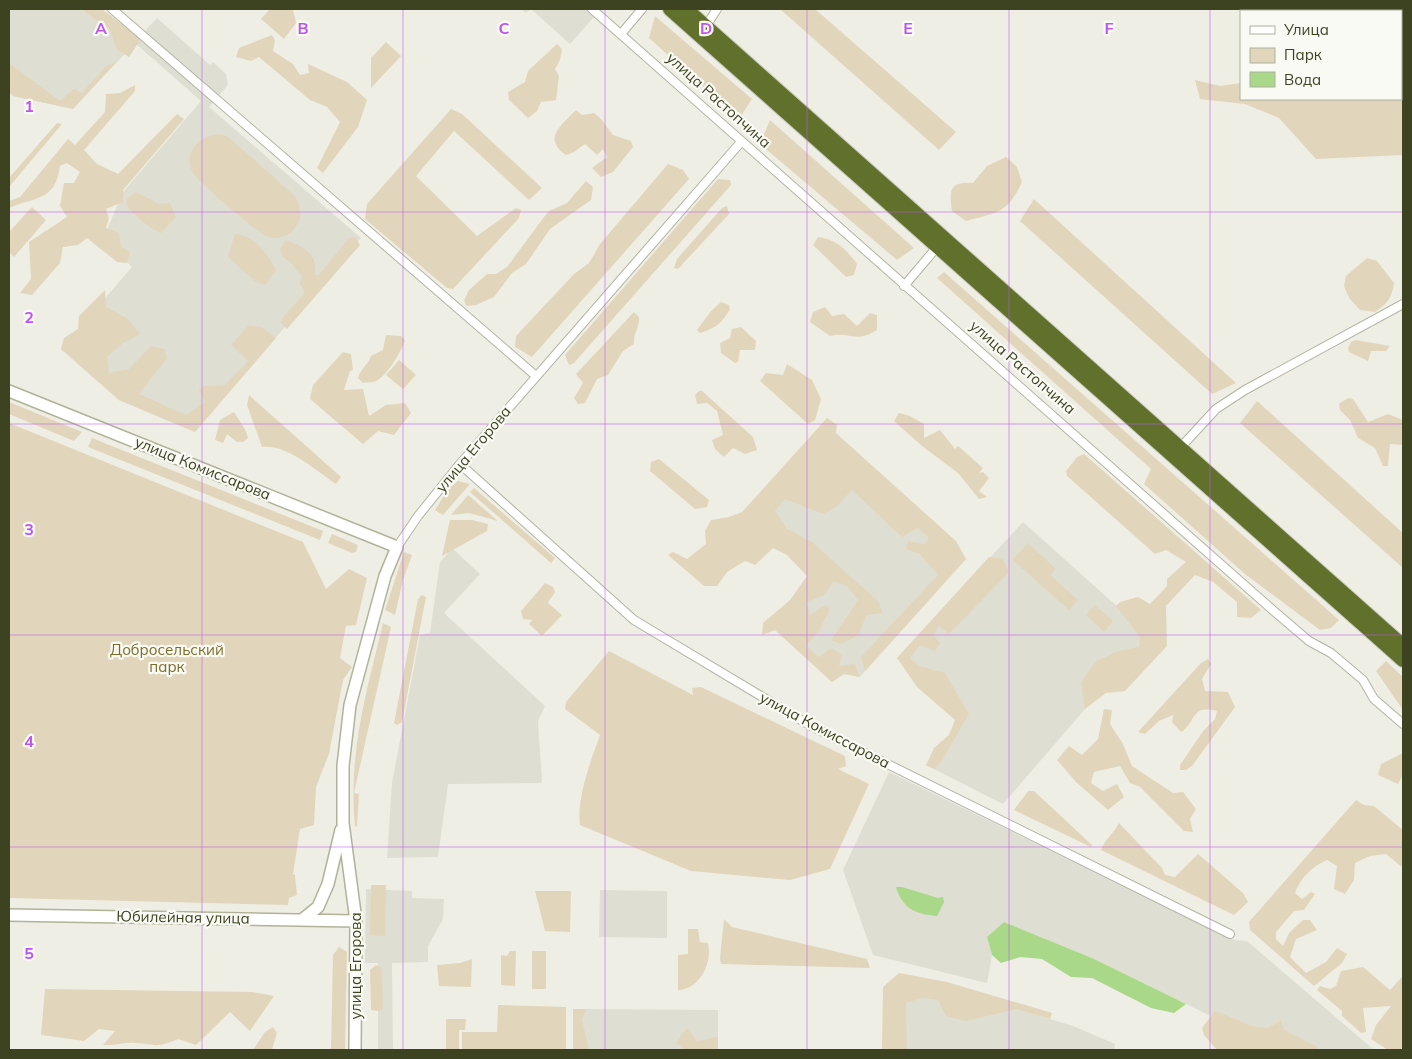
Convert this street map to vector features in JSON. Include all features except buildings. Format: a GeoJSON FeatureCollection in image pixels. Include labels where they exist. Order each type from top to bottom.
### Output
{"type":"FeatureCollection","features":[{"type":"Feature","properties":{"kind":"highway"},"geometry":{"type":"LineString","coordinates":[[670,9],[1403,660]]}},
{"type":"Feature","properties":{"kind":"highway"},"geometry":{"type":"LineString","coordinates":[[686,9],[1403,646]]}},
{"type":"Feature","properties":{"kind":"main road","name":"улица Комиссарова"},"geometry":{"type":"LineString","coordinates":[[9,391],[397,547]]}},
{"type":"Feature","properties":{"kind":"main road","name":"улица Егорова"},"geometry":{"type":"LineString","coordinates":[[355,1050],[356,921],[343,823],[343,766],[350,705],[384,576],[397,547]]}},
{"type":"Feature","properties":{"kind":"main road","name":"улица Егорова"},"geometry":{"type":"LineString","coordinates":[[303,919],[318,907],[328,884],[343,823]]}},
{"type":"Feature","properties":{"kind":"main road","name":"Юбилейная улица"},"geometry":{"type":"LineString","coordinates":[[9,915],[356,921]]}},
{"type":"Feature","properties":{"kind":"street"},"geometry":{"type":"LineString","coordinates":[[112,9],[536,376]]}},
{"type":"Feature","properties":{"kind":"street","name":"улица Растопчина"},"geometry":{"type":"LineString","coordinates":[[592,9],[904,286],[1058,418],[1281,618],[1309,641],[1331,653],[1363,680],[1374,699],[1403,724]]}},
{"type":"Feature","properties":{"kind":"street"},"geometry":{"type":"LineString","coordinates":[[621,34],[642,9]]}},
{"type":"Feature","properties":{"kind":"street"},"geometry":{"type":"LineString","coordinates":[[706,26],[717,9]]}},
{"type":"Feature","properties":{"kind":"street","name":"улица Егорова"},"geometry":{"type":"LineString","coordinates":[[397,547],[418,516],[460,464],[741,142]]}},
{"type":"Feature","properties":{"kind":"street"},"geometry":{"type":"LineString","coordinates":[[904,286],[936,247]]}},
{"type":"Feature","properties":{"kind":"street"},"geometry":{"type":"LineString","coordinates":[[1181,447],[1216,409],[1245,390],[1403,304]]}},
{"type":"Feature","properties":{"kind":"street","name":"улица Комиссарова"},"geometry":{"type":"LineString","coordinates":[[460,464],[634,620],[811,726],[1230,934]]}},
{"type":"Feature","properties":{"kind":"shaded area"},"geometry":{"type":"Polygon","coordinates":[[[9,9],[95,9],[135,42],[157,18],[210,65],[213,62],[226,74],[228,85],[209,107],[361,238],[195,432],[119,400],[61,349],[132,267],[103,239],[123,192],[201,101],[135,43],[73,109],[13,96],[9,92],[9,9]]]}},
{"type":"Feature","properties":{"kind":"shaded area"},"geometry":{"type":"Polygon","coordinates":[[[521,9],[531,9],[526,13],[521,9]]]}},
{"type":"Feature","properties":{"kind":"shaded area"},"geometry":{"type":"Polygon","coordinates":[[[531,9],[601,9],[570,44],[531,9]]]}},
{"type":"Feature","properties":{"kind":"shaded area"},"geometry":{"type":"Polygon","coordinates":[[[825,434],[966,559],[860,677],[844,674],[832,682],[772,627],[819,572],[755,514],[825,434]]]}},
{"type":"Feature","properties":{"kind":"shaded area"},"geometry":{"type":"Polygon","coordinates":[[[1023,522],[1149,635],[1003,804],[926,765],[963,716],[897,658],[1023,522]]]}},
{"type":"Feature","properties":{"kind":"shaded area"},"geometry":{"type":"Polygon","coordinates":[[[452,548],[480,574],[444,613],[545,706],[538,721],[542,783],[448,784],[438,857],[387,858],[392,783],[420,635],[430,633],[440,562],[452,548]]]}},
{"type":"Feature","properties":{"kind":"shaded area"},"geometry":{"type":"Polygon","coordinates":[[[889,772],[1235,940],[1247,941],[1374,1050],[1280,1050],[1092,958],[1004,922],[987,937],[992,955],[987,983],[873,955],[843,870],[889,772]]]}},
{"type":"Feature","properties":{"kind":"shaded area"},"geometry":{"type":"Polygon","coordinates":[[[366,889],[412,891],[412,898],[444,899],[443,919],[428,946],[428,962],[392,963],[393,1050],[378,1050],[378,963],[365,963],[366,889]]]}},
{"type":"Feature","properties":{"kind":"shaded area"},"geometry":{"type":"Polygon","coordinates":[[[600,890],[667,891],[667,938],[599,937],[600,890]]]}},
{"type":"Feature","properties":{"kind":"shaded area"},"geometry":{"type":"Polygon","coordinates":[[[891,987],[944,987],[1073,1026],[1115,1044],[1114,1050],[889,1050],[891,987]]]}},
{"type":"Feature","properties":{"kind":"shaded area"},"geometry":{"type":"Polygon","coordinates":[[[573,1009],[718,1010],[718,1050],[573,1050],[573,1009]]]}},
{"type":"Feature","properties":{"kind":"green space"},"geometry":{"type":"Polygon","coordinates":[[[81,9],[102,9],[141,39],[129,57],[117,50],[110,30],[81,9]]]}},
{"type":"Feature","properties":{"kind":"green space"},"geometry":{"type":"Polygon","coordinates":[[[270,9],[293,9],[296,23],[284,39],[261,19],[270,9]]]}},
{"type":"Feature","properties":{"kind":"green space"},"geometry":{"type":"Polygon","coordinates":[[[780,9],[815,9],[956,132],[939,150],[780,9]]]}},
{"type":"Feature","properties":{"kind":"green space"},"geometry":{"type":"Polygon","coordinates":[[[1385,9],[1403,9],[1403,155],[1316,159],[1279,118],[1245,104],[1200,99],[1195,80],[1220,86],[1240,83],[1240,100],[1402,100],[1402,10],[1385,9]]]}},
{"type":"Feature","properties":{"kind":"green space"},"geometry":{"type":"Polygon","coordinates":[[[655,16],[752,99],[739,119],[649,38],[655,16]]]}},
{"type":"Feature","properties":{"kind":"green space"},"geometry":{"type":"Polygon","coordinates":[[[272,35],[275,40],[273,51],[293,64],[300,75],[309,73],[308,64],[347,82],[367,100],[358,127],[323,173],[317,168],[340,122],[327,107],[310,100],[259,57],[251,61],[236,57],[239,48],[272,35]]]}},
{"type":"Feature","properties":{"kind":"green space"},"geometry":{"type":"Polygon","coordinates":[[[386,42],[401,56],[371,88],[371,58],[386,42]]]}},
{"type":"Feature","properties":{"kind":"green space"},"geometry":{"type":"Polygon","coordinates":[[[557,44],[562,49],[560,60],[555,69],[559,76],[556,100],[541,102],[537,111],[528,118],[509,100],[508,92],[525,82],[528,71],[557,44]]]}},
{"type":"Feature","properties":{"kind":"green space"},"geometry":{"type":"Polygon","coordinates":[[[116,62],[73,109],[13,96],[9,92],[9,63],[60,101],[74,89],[82,93],[106,66],[116,62]]]}},
{"type":"Feature","properties":{"kind":"green space"},"geometry":{"type":"Polygon","coordinates":[[[135,85],[135,91],[84,150],[97,164],[118,174],[177,114],[184,119],[123,190],[123,202],[106,209],[109,218],[106,228],[119,233],[121,247],[130,252],[127,263],[117,262],[87,238],[78,245],[63,247],[60,263],[32,295],[20,293],[31,279],[29,242],[67,217],[60,206],[64,183],[74,183],[80,172],[67,163],[60,166],[54,186],[43,196],[9,208],[9,201],[20,197],[68,139],[75,145],[105,112],[106,94],[120,93],[135,85]]]}},
{"type":"Feature","properties":{"kind":"green space"},"geometry":{"type":"Polygon","coordinates":[[[451,109],[462,114],[542,188],[529,200],[454,131],[416,176],[477,236],[516,208],[521,210],[519,218],[453,289],[447,288],[365,219],[367,204],[451,109]]]}},
{"type":"Feature","properties":{"kind":"green space"},"geometry":{"type":"Polygon","coordinates":[[[576,110],[582,115],[594,113],[613,135],[631,141],[633,147],[613,172],[601,177],[592,168],[607,157],[603,149],[597,155],[585,144],[566,155],[555,143],[557,131],[576,110]]]}},
{"type":"Feature","properties":{"kind":"green space"},"geometry":{"type":"Polygon","coordinates":[[[770,120],[914,248],[897,260],[760,144],[770,120]]]}},
{"type":"Feature","properties":{"kind":"green space"},"geometry":{"type":"Polygon","coordinates":[[[57,123],[62,124],[9,187],[9,178],[57,123]]]}},
{"type":"Feature","properties":{"kind":"green space"},"geometry":{"type":"Polygon","coordinates":[[[219,134],[227,136],[295,196],[300,208],[300,216],[298,224],[290,233],[276,238],[262,234],[216,196],[193,173],[190,159],[191,152],[195,146],[205,138],[219,134]]]}},
{"type":"Feature","properties":{"kind":"green space"},"geometry":{"type":"Polygon","coordinates":[[[1006,157],[1017,167],[1022,182],[1006,206],[994,213],[966,221],[952,211],[951,193],[955,186],[973,183],[987,166],[1006,157]]]}},
{"type":"Feature","properties":{"kind":"green space"},"geometry":{"type":"Polygon","coordinates":[[[668,164],[683,170],[689,179],[532,357],[515,347],[516,336],[574,274],[589,263],[600,244],[668,164]]]}},
{"type":"Feature","properties":{"kind":"green space"},"geometry":{"type":"Polygon","coordinates":[[[718,179],[730,180],[731,185],[574,363],[569,365],[565,355],[718,179]]]}},
{"type":"Feature","properties":{"kind":"green space"},"geometry":{"type":"Polygon","coordinates":[[[586,181],[593,187],[591,200],[550,229],[526,264],[512,273],[494,297],[476,305],[466,306],[464,300],[469,290],[487,274],[496,274],[507,267],[549,211],[567,203],[586,181]]]}},
{"type":"Feature","properties":{"kind":"green space"},"geometry":{"type":"Polygon","coordinates":[[[136,192],[159,204],[170,203],[176,217],[161,233],[142,221],[128,207],[127,199],[136,192]]]}},
{"type":"Feature","properties":{"kind":"green space"},"geometry":{"type":"Polygon","coordinates":[[[1034,199],[1236,383],[1212,394],[1020,221],[1034,199]]]}},
{"type":"Feature","properties":{"kind":"green space"},"geometry":{"type":"Polygon","coordinates":[[[727,206],[729,214],[678,269],[674,268],[677,259],[722,208],[727,206]]]}},
{"type":"Feature","properties":{"kind":"green space"},"geometry":{"type":"Polygon","coordinates":[[[32,207],[46,220],[14,257],[9,252],[9,232],[32,207]]]}},
{"type":"Feature","properties":{"kind":"green space"},"geometry":{"type":"Polygon","coordinates":[[[235,234],[242,235],[260,246],[273,264],[276,270],[265,285],[255,281],[228,257],[235,234]]]}},
{"type":"Feature","properties":{"kind":"green space"},"geometry":{"type":"Polygon","coordinates":[[[355,237],[360,245],[287,329],[281,323],[283,317],[305,293],[300,284],[302,277],[290,262],[282,256],[280,249],[286,240],[303,248],[312,256],[316,267],[315,274],[318,276],[349,238],[355,237]]]}},
{"type":"Feature","properties":{"kind":"green space"},"geometry":{"type":"Polygon","coordinates":[[[818,237],[835,242],[849,254],[857,264],[854,275],[846,277],[813,245],[818,237]]]}},
{"type":"Feature","properties":{"kind":"green space"},"geometry":{"type":"Polygon","coordinates":[[[1367,258],[1377,261],[1394,283],[1388,300],[1375,312],[1360,310],[1349,298],[1344,286],[1346,276],[1367,258]]]}},
{"type":"Feature","properties":{"kind":"green space"},"geometry":{"type":"Polygon","coordinates":[[[944,272],[1339,620],[1331,628],[1320,630],[1245,574],[1144,484],[1151,469],[937,278],[944,272]]]}},
{"type":"Feature","properties":{"kind":"green space"},"geometry":{"type":"Polygon","coordinates":[[[105,290],[106,307],[127,318],[140,334],[123,343],[107,357],[109,373],[129,369],[151,346],[164,349],[167,358],[139,394],[186,415],[205,402],[199,390],[203,386],[225,385],[248,361],[231,345],[248,326],[262,327],[276,338],[195,432],[119,400],[61,349],[64,338],[78,329],[79,316],[105,290]]]}},
{"type":"Feature","properties":{"kind":"green space"},"geometry":{"type":"Polygon","coordinates":[[[721,302],[729,305],[730,309],[727,314],[718,324],[700,333],[697,330],[711,311],[721,302]]]}},
{"type":"Feature","properties":{"kind":"green space"},"geometry":{"type":"Polygon","coordinates":[[[825,307],[832,316],[844,314],[857,326],[870,313],[877,315],[877,330],[858,337],[830,336],[810,322],[813,312],[825,307]]]}},
{"type":"Feature","properties":{"kind":"green space"},"geometry":{"type":"Polygon","coordinates":[[[634,312],[639,317],[639,321],[634,344],[623,351],[608,375],[597,379],[585,403],[578,404],[574,398],[583,383],[576,374],[634,312]]]}},
{"type":"Feature","properties":{"kind":"green space"},"geometry":{"type":"Polygon","coordinates":[[[741,327],[756,341],[755,350],[740,350],[738,362],[735,363],[721,353],[720,343],[730,338],[732,329],[741,327]]]}},
{"type":"Feature","properties":{"kind":"green space"},"geometry":{"type":"Polygon","coordinates":[[[386,335],[401,336],[405,340],[394,363],[381,378],[375,382],[363,383],[358,378],[359,375],[371,356],[383,350],[386,335]]]}},
{"type":"Feature","properties":{"kind":"green space"},"geometry":{"type":"Polygon","coordinates":[[[1356,340],[1390,346],[1386,351],[1371,351],[1368,361],[1349,352],[1348,348],[1351,342],[1356,340]]]}},
{"type":"Feature","properties":{"kind":"green space"},"geometry":{"type":"Polygon","coordinates":[[[343,352],[351,354],[353,370],[350,371],[344,390],[363,389],[369,416],[386,405],[405,403],[411,413],[394,435],[378,431],[363,444],[310,399],[313,385],[343,352]]]}},
{"type":"Feature","properties":{"kind":"green space"},"geometry":{"type":"Polygon","coordinates":[[[399,360],[416,375],[403,389],[386,375],[399,360]]]}},
{"type":"Feature","properties":{"kind":"green space"},"geometry":{"type":"Polygon","coordinates":[[[787,364],[812,380],[821,399],[815,420],[808,424],[760,381],[766,373],[783,375],[787,364]]]}},
{"type":"Feature","properties":{"kind":"green space"},"geometry":{"type":"Polygon","coordinates":[[[702,391],[753,437],[757,450],[745,454],[733,448],[724,457],[715,449],[712,440],[723,435],[717,411],[707,403],[697,404],[695,395],[702,391]]]}},
{"type":"Feature","properties":{"kind":"green space"},"geometry":{"type":"Polygon","coordinates":[[[249,395],[341,477],[336,484],[291,454],[271,447],[262,447],[247,405],[249,395]]]}},
{"type":"Feature","properties":{"kind":"green space"},"geometry":{"type":"Polygon","coordinates":[[[1348,398],[1353,399],[1368,422],[1388,414],[1403,420],[1403,445],[1390,444],[1388,466],[1383,466],[1375,448],[1358,438],[1350,420],[1340,410],[1339,404],[1348,398]]]}},
{"type":"Feature","properties":{"kind":"green space"},"geometry":{"type":"Polygon","coordinates":[[[1257,401],[1403,533],[1403,568],[1240,423],[1257,401]]]}},
{"type":"Feature","properties":{"kind":"green space"},"geometry":{"type":"Polygon","coordinates":[[[9,402],[82,432],[74,441],[9,414],[9,402]]]}},
{"type":"Feature","properties":{"kind":"green space"},"geometry":{"type":"Polygon","coordinates":[[[234,412],[246,431],[248,438],[243,442],[237,442],[227,434],[223,443],[215,440],[220,420],[234,412]]]}},
{"type":"Feature","properties":{"kind":"green space"},"geometry":{"type":"Polygon","coordinates":[[[899,413],[910,416],[924,424],[924,438],[940,430],[955,449],[958,446],[983,468],[979,473],[983,472],[989,478],[979,491],[987,497],[979,499],[958,473],[922,446],[894,421],[899,413]]]}},
{"type":"Feature","properties":{"kind":"green space"},"geometry":{"type":"Polygon","coordinates":[[[827,418],[837,425],[836,433],[956,541],[966,559],[865,671],[861,657],[938,575],[920,554],[906,549],[908,541],[924,544],[929,538],[918,528],[902,537],[852,490],[836,507],[823,514],[785,499],[775,511],[787,529],[812,542],[879,602],[882,613],[866,615],[859,635],[841,644],[831,640],[858,600],[848,587],[834,581],[824,595],[806,602],[810,615],[826,605],[830,609],[819,631],[806,646],[819,657],[831,648],[842,655],[839,666],[855,664],[860,677],[844,674],[832,682],[775,630],[762,635],[763,623],[790,600],[807,576],[787,555],[773,548],[755,565],[745,561],[727,572],[717,586],[704,586],[668,555],[673,552],[687,559],[706,544],[705,531],[711,520],[729,517],[742,512],[827,418]]]}},
{"type":"Feature","properties":{"kind":"green space","name":"Добросельский парк"},"geometry":{"type":"Polygon","coordinates":[[[9,423],[303,542],[326,589],[349,569],[367,578],[356,625],[346,626],[340,658],[352,667],[343,680],[329,754],[316,787],[314,825],[300,829],[293,874],[295,875],[297,895],[289,898],[288,905],[9,898],[9,423]]]}},
{"type":"Feature","properties":{"kind":"green space"},"geometry":{"type":"Polygon","coordinates":[[[92,438],[323,531],[320,540],[88,447],[92,438]]]}},
{"type":"Feature","properties":{"kind":"green space"},"geometry":{"type":"Polygon","coordinates":[[[1084,454],[1261,610],[1251,618],[1237,617],[1237,602],[1213,582],[1195,575],[1166,606],[1167,646],[1125,691],[1106,693],[1085,709],[1081,683],[1095,662],[1118,651],[1139,647],[1140,637],[1116,606],[1120,602],[1138,597],[1150,604],[1167,586],[1167,579],[1186,562],[1166,550],[1155,554],[1067,476],[1066,471],[1077,457],[1084,454]]]}},
{"type":"Feature","properties":{"kind":"green space"},"geometry":{"type":"Polygon","coordinates":[[[659,459],[709,500],[707,507],[695,509],[650,471],[651,462],[659,459]]]}},
{"type":"Feature","properties":{"kind":"green space"},"geometry":{"type":"Polygon","coordinates":[[[458,481],[470,484],[443,515],[435,510],[449,488],[458,481]]]}},
{"type":"Feature","properties":{"kind":"green space"},"geometry":{"type":"Polygon","coordinates":[[[474,488],[555,558],[551,563],[470,492],[474,488]]]}},
{"type":"Feature","properties":{"kind":"green space"},"geometry":{"type":"Polygon","coordinates":[[[468,495],[498,521],[469,513],[451,515],[468,495]]]}},
{"type":"Feature","properties":{"kind":"green space"},"geometry":{"type":"Polygon","coordinates":[[[450,520],[472,520],[488,524],[487,531],[442,556],[450,520]]]}},
{"type":"Feature","properties":{"kind":"green space"},"geometry":{"type":"Polygon","coordinates":[[[332,534],[358,545],[356,552],[352,553],[328,543],[332,534]]]}},
{"type":"Feature","properties":{"kind":"green space"},"geometry":{"type":"Polygon","coordinates":[[[1028,543],[1056,569],[1050,575],[1078,600],[1069,610],[1013,560],[1028,543]]]}},
{"type":"Feature","properties":{"kind":"green space"},"geometry":{"type":"Polygon","coordinates":[[[404,552],[412,555],[403,580],[395,615],[385,610],[404,552]]]}},
{"type":"Feature","properties":{"kind":"green space"},"geometry":{"type":"Polygon","coordinates":[[[989,557],[1003,559],[1009,572],[949,634],[939,626],[933,635],[940,643],[935,651],[920,645],[910,658],[919,666],[945,673],[969,714],[941,762],[934,769],[926,765],[934,748],[949,735],[955,720],[917,687],[897,658],[989,557]]]}},
{"type":"Feature","properties":{"kind":"green space"},"geometry":{"type":"Polygon","coordinates":[[[545,583],[553,587],[555,592],[547,604],[562,615],[542,636],[529,624],[532,620],[523,619],[521,611],[545,583]]]}},
{"type":"Feature","properties":{"kind":"green space"},"geometry":{"type":"Polygon","coordinates":[[[422,595],[426,597],[402,722],[397,725],[394,723],[418,599],[422,595]]]}},
{"type":"Feature","properties":{"kind":"green space"},"geometry":{"type":"Polygon","coordinates":[[[1095,605],[1113,621],[1104,632],[1086,615],[1095,605]]]}},
{"type":"Feature","properties":{"kind":"green space"},"geometry":{"type":"Polygon","coordinates":[[[383,623],[391,627],[354,793],[359,794],[357,827],[355,826],[353,799],[356,748],[365,699],[383,623]]]}},
{"type":"Feature","properties":{"kind":"green space"},"geometry":{"type":"Polygon","coordinates":[[[609,651],[693,695],[692,688],[701,687],[845,756],[846,766],[838,769],[869,784],[830,869],[790,880],[691,871],[580,825],[579,815],[582,792],[600,735],[565,709],[566,702],[609,651]]]}},
{"type":"Feature","properties":{"kind":"green space"},"geometry":{"type":"Polygon","coordinates":[[[1208,659],[1211,664],[1202,679],[1205,691],[1228,692],[1235,707],[1192,766],[1186,770],[1180,770],[1180,765],[1204,730],[1215,719],[1217,711],[1208,709],[1198,712],[1190,724],[1181,732],[1172,722],[1173,715],[1159,721],[1145,734],[1138,732],[1201,663],[1208,659]]]}},
{"type":"Feature","properties":{"kind":"green space"},"geometry":{"type":"Polygon","coordinates":[[[1386,661],[1403,677],[1403,710],[1376,671],[1386,661]]]}},
{"type":"Feature","properties":{"kind":"green space"},"geometry":{"type":"Polygon","coordinates":[[[1104,709],[1112,710],[1110,724],[1123,744],[1132,766],[1173,793],[1183,792],[1196,809],[1190,819],[1193,832],[1184,831],[1140,787],[1130,783],[1120,766],[1094,772],[1091,783],[1103,791],[1117,784],[1124,797],[1108,810],[1076,782],[1057,760],[1069,746],[1082,755],[1098,739],[1104,709]]]}},
{"type":"Feature","properties":{"kind":"green space"},"geometry":{"type":"Polygon","coordinates":[[[1403,754],[1403,775],[1398,784],[1378,775],[1381,764],[1403,754]]]}},
{"type":"Feature","properties":{"kind":"green space"},"geometry":{"type":"Polygon","coordinates":[[[1028,791],[1034,791],[1092,845],[1091,847],[1014,810],[1028,791]]]}},
{"type":"Feature","properties":{"kind":"green space"},"geometry":{"type":"Polygon","coordinates":[[[1356,800],[1364,805],[1374,806],[1403,830],[1403,868],[1386,854],[1370,856],[1355,863],[1354,880],[1345,894],[1334,889],[1337,866],[1327,860],[1312,869],[1304,877],[1295,893],[1302,899],[1311,892],[1315,894],[1304,910],[1294,911],[1276,932],[1276,939],[1283,946],[1289,933],[1303,920],[1310,920],[1317,930],[1296,939],[1290,957],[1306,973],[1326,962],[1337,948],[1347,954],[1342,963],[1314,986],[1250,930],[1249,922],[1356,800]]]}},
{"type":"Feature","properties":{"kind":"green space"},"geometry":{"type":"Polygon","coordinates":[[[1119,823],[1162,868],[1165,875],[1175,877],[1198,854],[1243,893],[1248,902],[1234,915],[1101,850],[1119,823]]]}},
{"type":"Feature","properties":{"kind":"green space"},"geometry":{"type":"Polygon","coordinates":[[[371,885],[386,885],[385,936],[370,935],[371,885]]]}},
{"type":"Feature","properties":{"kind":"green space"},"geometry":{"type":"Polygon","coordinates":[[[535,891],[571,891],[570,932],[545,931],[535,891]]]}},
{"type":"Feature","properties":{"kind":"green space"},"geometry":{"type":"Polygon","coordinates":[[[724,919],[732,927],[867,959],[870,968],[721,964],[724,919]]]}},
{"type":"Feature","properties":{"kind":"green space"},"geometry":{"type":"Polygon","coordinates":[[[688,929],[698,929],[700,942],[708,943],[708,959],[703,974],[698,980],[686,989],[678,990],[678,955],[688,954],[688,929]]]}},
{"type":"Feature","properties":{"kind":"green space"},"geometry":{"type":"Polygon","coordinates":[[[339,947],[347,952],[345,1050],[331,1050],[333,955],[339,947]]]}},
{"type":"Feature","properties":{"kind":"green space"},"geometry":{"type":"Polygon","coordinates":[[[510,951],[516,951],[515,986],[501,985],[501,955],[507,956],[510,951]]]}},
{"type":"Feature","properties":{"kind":"green space"},"geometry":{"type":"Polygon","coordinates":[[[532,951],[546,951],[546,989],[532,989],[532,951]]]}},
{"type":"Feature","properties":{"kind":"green space"},"geometry":{"type":"Polygon","coordinates":[[[472,959],[471,987],[439,986],[437,965],[460,963],[472,959]]]}},
{"type":"Feature","properties":{"kind":"green space"},"geometry":{"type":"Polygon","coordinates":[[[376,965],[382,968],[383,1008],[379,1011],[371,1010],[370,970],[376,965]]]}},
{"type":"Feature","properties":{"kind":"green space"},"geometry":{"type":"Polygon","coordinates":[[[1363,967],[1390,990],[1403,976],[1403,1050],[1388,1050],[1371,1039],[1376,1025],[1391,1006],[1363,1008],[1366,1032],[1361,1033],[1342,1016],[1342,1011],[1317,990],[1320,986],[1330,989],[1336,986],[1341,971],[1363,967]]]}},
{"type":"Feature","properties":{"kind":"green space"},"geometry":{"type":"Polygon","coordinates":[[[899,973],[947,982],[1052,1013],[1050,1019],[1016,1009],[966,1021],[946,1016],[938,1000],[922,998],[906,1003],[907,1050],[882,1050],[883,987],[899,973]]]}},
{"type":"Feature","properties":{"kind":"green space"},"geometry":{"type":"Polygon","coordinates":[[[45,989],[252,992],[274,996],[250,1031],[230,1012],[196,1045],[178,1039],[160,1045],[131,1043],[103,1045],[115,1031],[99,1029],[84,1041],[41,1035],[45,989]]]}},
{"type":"Feature","properties":{"kind":"green space"},"geometry":{"type":"Polygon","coordinates":[[[498,1005],[566,1007],[566,1050],[462,1049],[462,1032],[497,1032],[498,1005]]]}},
{"type":"Feature","properties":{"kind":"green space"},"geometry":{"type":"Polygon","coordinates":[[[573,1009],[586,1009],[582,1020],[589,1050],[573,1050],[573,1009]]]}},
{"type":"Feature","properties":{"kind":"green space"},"geometry":{"type":"Polygon","coordinates":[[[1215,1011],[1252,1026],[1268,1028],[1281,1020],[1284,1030],[1316,1046],[1319,1050],[1217,1050],[1204,1035],[1202,1028],[1215,1011]]]}},
{"type":"Feature","properties":{"kind":"green space"},"geometry":{"type":"Polygon","coordinates":[[[446,1019],[466,1019],[465,1030],[459,1030],[459,1049],[446,1049],[446,1019]]]}},
{"type":"Feature","properties":{"kind":"green space"},"geometry":{"type":"Polygon","coordinates":[[[273,1027],[277,1033],[272,1050],[253,1050],[265,1032],[273,1027]]]}},
{"type":"Feature","properties":{"kind":"green space"},"geometry":{"type":"Polygon","coordinates":[[[687,1028],[697,1041],[718,1037],[718,1050],[684,1050],[676,1042],[687,1028]]]}},
{"type":"Feature","properties":{"kind":"water"},"geometry":{"type":"Polygon","coordinates":[[[896,887],[902,887],[938,898],[943,897],[944,902],[937,916],[922,914],[911,909],[902,901],[896,887]]]}},
{"type":"Feature","properties":{"kind":"water"},"geometry":{"type":"Polygon","coordinates":[[[1004,922],[1092,958],[1186,1004],[1174,1013],[1151,1008],[1092,978],[1071,977],[1042,959],[1020,957],[1001,963],[992,955],[987,937],[1004,922]]]}}]}
